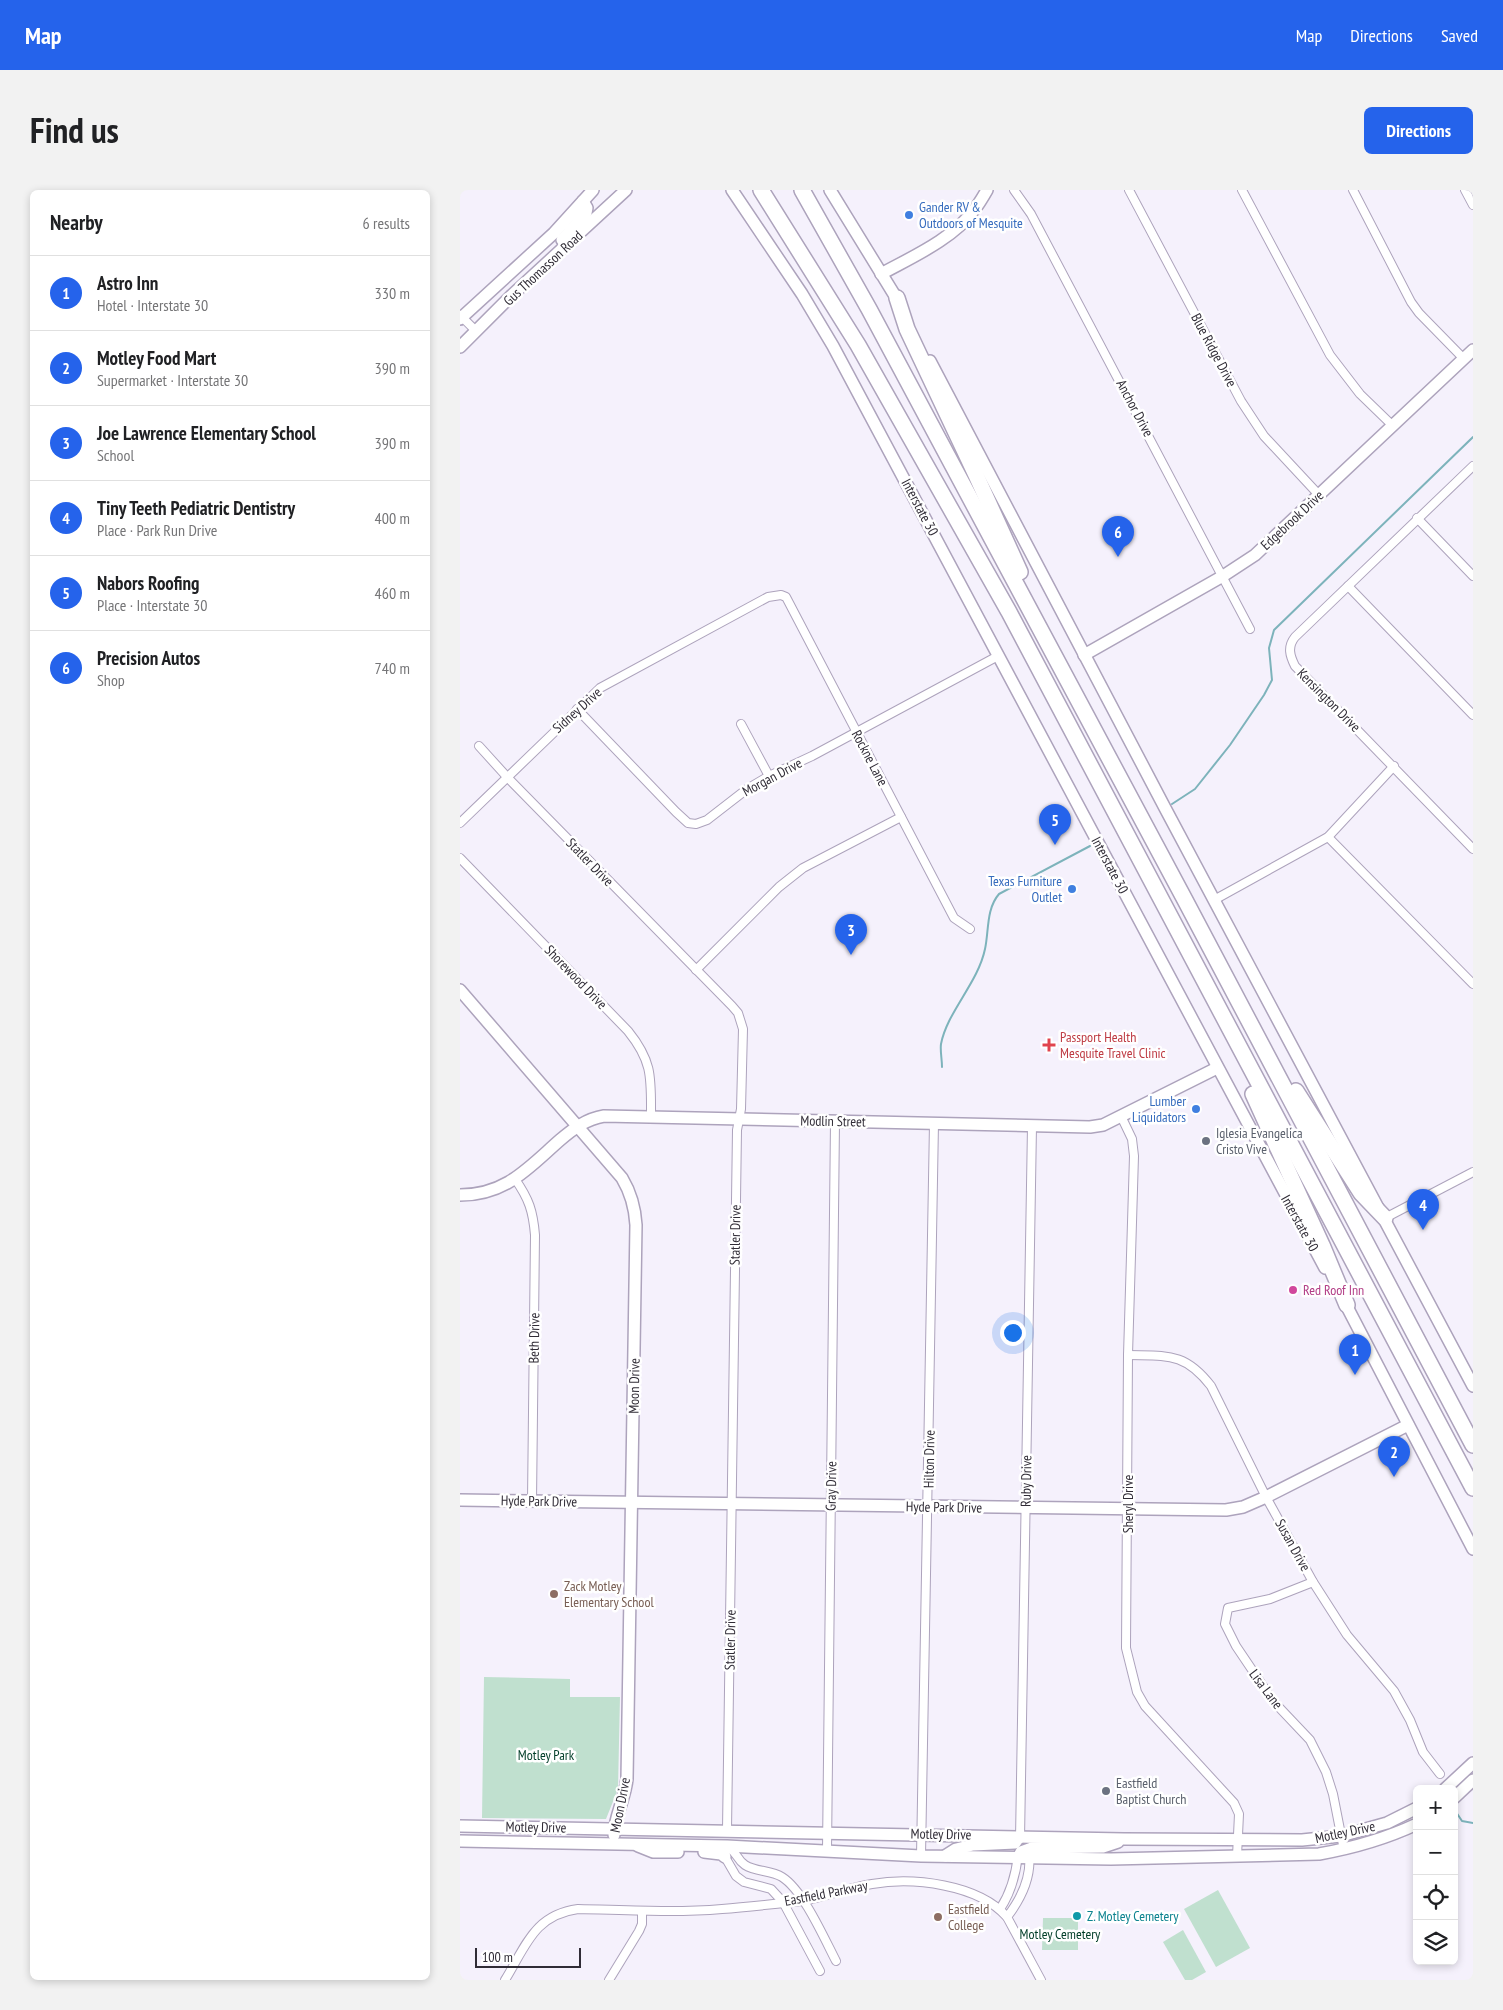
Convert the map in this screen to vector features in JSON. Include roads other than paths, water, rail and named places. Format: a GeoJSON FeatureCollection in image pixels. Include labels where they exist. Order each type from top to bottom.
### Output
{"type":"FeatureCollection","features":[{"type":"Feature","properties":{"kind":"highway"},"geometry":{"type":"LineString","coordinates":[[761,190],[858,345],[936,479],[1009,612],[1473,1488]]}},
{"type":"Feature","properties":{"kind":"highway"},"geometry":{"type":"LineString","coordinates":[[802,190],[865,301],[1244,1010],[1473,1446]]}},
{"type":"Feature","properties":{"kind":"highway"},"geometry":{"type":"LineString","coordinates":[[897,298],[907,329],[1025,583],[1058,663]]}},
{"type":"Feature","properties":{"kind":"highway"},"geometry":{"type":"LineString","coordinates":[[1213,999],[1241,1068],[1347,1305]]}},
{"type":"Feature","properties":{"kind":"highway"},"geometry":{"type":"LineString","coordinates":[[1244,1010],[1361,1193],[1385,1218]]}},
{"type":"Feature","properties":{"kind":"main road","name":"Gus Thomasson Road"},"geometry":{"type":"LineString","coordinates":[[461,317],[554,233],[593,190]]}},
{"type":"Feature","properties":{"kind":"main road","name":"Gus Thomasson Road"},"geometry":{"type":"LineString","coordinates":[[460,347],[626,190]]}},
{"type":"Feature","properties":{"kind":"main road","name":"Interstate 30"},"geometry":{"type":"LineString","coordinates":[[732,190],[797,286],[833,346],[1280,1186],[1347,1305],[1473,1549]]}},
{"type":"Feature","properties":{"kind":"main road"},"geometry":{"type":"LineString","coordinates":[[830,190],[897,298],[1084,655],[1473,1386]]}},
{"type":"Feature","properties":{"kind":"main road"},"geometry":{"type":"LineString","coordinates":[[881,274],[929,248],[960,224],[974,211],[987,190]]}},
{"type":"Feature","properties":{"kind":"main road"},"geometry":{"type":"LineString","coordinates":[[562,250],[562,240],[586,213],[587,208],[583,201]]}},
{"type":"Feature","properties":{"kind":"main road","name":"Edgebrook Drive"},"geometry":{"type":"LineString","coordinates":[[1084,655],[1223,576],[1255,555],[1473,350]]}},
{"type":"Feature","properties":{"kind":"main road","name":"Moon Drive"},"geometry":{"type":"LineString","coordinates":[[460,990],[622,1178],[630,1193],[635,1209],[627,1779],[625,1794],[614,1828],[613,1843]]}},
{"type":"Feature","properties":{"kind":"main road","name":"Modlin Street"},"geometry":{"type":"LineString","coordinates":[[460,1195],[484,1193],[501,1187],[515,1179],[578,1126],[594,1118],[604,1116],[1090,1127],[1103,1125],[1217,1068]]}},
{"type":"Feature","properties":{"kind":"main road","name":"Hyde Park Drive"},"geometry":{"type":"LineString","coordinates":[[460,1500],[1226,1510],[1244,1507],[1266,1497],[1408,1425]]}},
{"type":"Feature","properties":{"kind":"main road"},"geometry":{"type":"LineString","coordinates":[[1450,1785],[1473,1764]]}},
{"type":"Feature","properties":{"kind":"main road"},"geometry":{"type":"LineString","coordinates":[[1458,1795],[1473,1782],[1463,1773]]}},
{"type":"Feature","properties":{"kind":"main road","name":"Motley Drive"},"geometry":{"type":"LineString","coordinates":[[460,1826],[1237,1841],[1302,1840],[1341,1836],[1387,1823],[1413,1810]]}},
{"type":"Feature","properties":{"kind":"main road","name":"Motley Drive"},"geometry":{"type":"LineString","coordinates":[[460,1841],[613,1843],[726,1852],[827,1851],[921,1856],[1025,1855],[1111,1859],[1318,1854],[1344,1850],[1394,1835],[1413,1826]]}},
{"type":"Feature","properties":{"kind":"main road"},"geometry":{"type":"LineString","coordinates":[[726,1852],[727,1830]]}},
{"type":"Feature","properties":{"kind":"main road"},"geometry":{"type":"LineString","coordinates":[[944,1856],[956,1849],[973,1845],[1015,1843],[1020,1836]]}},
{"type":"Feature","properties":{"kind":"main road"},"geometry":{"type":"LineString","coordinates":[[1025,1855],[1102,1847],[1124,1839]]}},
{"type":"Feature","properties":{"kind":"street","name":"Anchor Drive"},"geometry":{"type":"LineString","coordinates":[[1014,190],[1031,214],[1250,629]]}},
{"type":"Feature","properties":{"kind":"street","name":"Blue Ridge Drive"},"geometry":{"type":"LineString","coordinates":[[1129,190],[1241,401],[1264,436],[1319,495]]}},
{"type":"Feature","properties":{"kind":"street"},"geometry":{"type":"LineString","coordinates":[[1242,190],[1330,355],[1360,394],[1392,425]]}},
{"type":"Feature","properties":{"kind":"street"},"geometry":{"type":"LineString","coordinates":[[1353,190],[1411,302],[1419,313],[1464,359]]}},
{"type":"Feature","properties":{"kind":"street"},"geometry":{"type":"LineString","coordinates":[[1465,190],[1473,206]]}},
{"type":"Feature","properties":{"kind":"street"},"geometry":{"type":"LineString","coordinates":[[461,317],[476,331]]}},
{"type":"Feature","properties":{"kind":"street","name":"Kensington Drive"},"geometry":{"type":"LineString","coordinates":[[1473,466],[1292,640],[1290,649],[1290,658],[1295,666],[1473,849]]}},
{"type":"Feature","properties":{"kind":"street"},"geometry":{"type":"LineString","coordinates":[[1418,518],[1473,576]]}},
{"type":"Feature","properties":{"kind":"street"},"geometry":{"type":"LineString","coordinates":[[1348,586],[1473,715]]}},
{"type":"Feature","properties":{"kind":"street","name":"Rockne Lane"},"geometry":{"type":"LineString","coordinates":[[768,597],[781,595],[786,597],[954,918],[970,929]]}},
{"type":"Feature","properties":{"kind":"street","name":"Sidney Drive"},"geometry":{"type":"LineString","coordinates":[[460,823],[600,688],[768,597]]}},
{"type":"Feature","properties":{"kind":"street","name":"Morgan Drive"},"geometry":{"type":"LineString","coordinates":[[577,709],[688,823],[696,824],[707,820],[747,789],[769,776],[812,756],[998,656]]}},
{"type":"Feature","properties":{"kind":"street"},"geometry":{"type":"LineString","coordinates":[[740,724],[769,776]]}},
{"type":"Feature","properties":{"kind":"street","name":"Statler Drive"},"geometry":{"type":"LineString","coordinates":[[479,746],[508,778],[732,1006],[741,1019],[744,1038],[741,1109],[737,1130],[727,1830]]}},
{"type":"Feature","properties":{"kind":"street"},"geometry":{"type":"LineString","coordinates":[[1214,900],[1328,837],[1394,766]]}},
{"type":"Feature","properties":{"kind":"street"},"geometry":{"type":"LineString","coordinates":[[696,970],[779,887],[803,868],[901,817]]}},
{"type":"Feature","properties":{"kind":"street"},"geometry":{"type":"LineString","coordinates":[[1328,837],[1473,984]]}},
{"type":"Feature","properties":{"kind":"street","name":"Shorewood Drive"},"geometry":{"type":"LineString","coordinates":[[460,858],[628,1031],[642,1048],[651,1080],[650,1116]]}},
{"type":"Feature","properties":{"kind":"street","name":"Sheryl Drive"},"geometry":{"type":"LineString","coordinates":[[1121,1116],[1132,1139],[1134,1156],[1128,1355],[1126,1648],[1137,1692],[1145,1706],[1234,1803],[1239,1814],[1237,1856]]}},
{"type":"Feature","properties":{"kind":"street","name":"Gray Drive"},"geometry":{"type":"LineString","coordinates":[[827,1851],[836,1122]]}},
{"type":"Feature","properties":{"kind":"street","name":"Hilton Drive"},"geometry":{"type":"LineString","coordinates":[[921,1856],[934,1123]]}},
{"type":"Feature","properties":{"kind":"street","name":"Ruby Drive"},"geometry":{"type":"LineString","coordinates":[[1025,1855],[1020,1836],[1032,1126]]}},
{"type":"Feature","properties":{"kind":"street"},"geometry":{"type":"LineString","coordinates":[[1385,1218],[1473,1172]]}},
{"type":"Feature","properties":{"kind":"street","name":"Beth Drive"},"geometry":{"type":"LineString","coordinates":[[515,1179],[527,1196],[534,1216],[532,1501]]}},
{"type":"Feature","properties":{"kind":"street","name":"Susan Drive"},"geometry":{"type":"LineString","coordinates":[[1128,1355],[1168,1356],[1185,1360],[1202,1374],[1211,1386],[1266,1497],[1313,1582],[1347,1635],[1394,1691],[1410,1720],[1423,1752],[1440,1774]]}},
{"type":"Feature","properties":{"kind":"street","name":"Lisa Lane"},"geometry":{"type":"LineString","coordinates":[[1313,1582],[1270,1599],[1228,1608],[1225,1624],[1236,1646],[1273,1701],[1310,1740],[1326,1772],[1333,1794],[1344,1850]]}},
{"type":"Feature","properties":{"kind":"street"},"geometry":{"type":"LineString","coordinates":[[1007,1917],[1018,1904],[1025,1889],[1025,1855],[1020,1836]]}},
{"type":"Feature","properties":{"kind":"street"},"geometry":{"type":"LineString","coordinates":[[820,1971],[783,1902],[771,1889],[744,1882],[736,1876],[726,1852],[736,1851],[738,1858],[747,1866],[780,1876],[793,1885],[836,1962]]}},
{"type":"Feature","properties":{"kind":"street"},"geometry":{"type":"LineString","coordinates":[[1000,1909],[1006,1901],[1025,1855]]}},
{"type":"Feature","properties":{"kind":"street","name":"Eastfield Parkway"},"geometry":{"type":"LineString","coordinates":[[505,1980],[533,1933],[553,1915],[578,1909],[721,1909],[803,1900],[872,1884],[902,1881],[961,1890],[981,1897],[1000,1909],[1007,1917],[1041,1980]]}},
{"type":"Feature","properties":{"kind":"street"},"geometry":{"type":"LineString","coordinates":[[609,1980],[639,1931],[642,1924],[642,1910]]}},
{"type":"Feature","properties":{"kind":"waterway"},"geometry":{"type":"LineString","coordinates":[[1172,804],[1195,789],[1230,745],[1264,695],[1272,680],[1269,648],[1274,630],[1473,437]]}},
{"type":"Feature","properties":{"kind":"waterway"},"geometry":{"type":"LineString","coordinates":[[942,1067],[941,1044],[944,1032],[981,962],[985,949],[990,913],[999,894],[1090,846]]}},
{"type":"Feature","properties":{"kind":"waterway"},"geometry":{"type":"LineString","coordinates":[[1458,1815],[1462,1821],[1473,1823]]}},
{"type":"Feature","properties":{"kind":"place","name":"Gander RV & Outdoors of Mesquite"},"geometry":{"type":"Point","coordinates":[909,215]}},
{"type":"Feature","properties":{"kind":"place","name":"Precision Autos"},"geometry":{"type":"Point","coordinates":[1118,557]}},
{"type":"Feature","properties":{"kind":"place","name":"Nabors Roofing"},"geometry":{"type":"Point","coordinates":[1055,845]}},
{"type":"Feature","properties":{"kind":"place","name":"Texas Furniture Outlet"},"geometry":{"type":"Point","coordinates":[1072,889]}},
{"type":"Feature","properties":{"kind":"place","name":"Joe Lawrence Elementary School"},"geometry":{"type":"Point","coordinates":[851,955]}},
{"type":"Feature","properties":{"kind":"place","name":"Passport Health Mesquite Travel Clinic"},"geometry":{"type":"Point","coordinates":[1049,1045]}},
{"type":"Feature","properties":{"kind":"place","name":"Lumber Liquidators"},"geometry":{"type":"Point","coordinates":[1196,1109]}},
{"type":"Feature","properties":{"kind":"place","name":"Iglesia Evangelica Cristo Vive"},"geometry":{"type":"Point","coordinates":[1206,1141]}},
{"type":"Feature","properties":{"kind":"place","name":"Tiny Teeth Pediatric Dentistry"},"geometry":{"type":"Point","coordinates":[1423,1230]}},
{"type":"Feature","properties":{"kind":"place","name":"Red Roof Inn"},"geometry":{"type":"Point","coordinates":[1293,1290]}},
{"type":"Feature","properties":{"kind":"place","name":"Astro Inn"},"geometry":{"type":"Point","coordinates":[1355,1375]}},
{"type":"Feature","properties":{"kind":"place","name":"Motley Food Mart"},"geometry":{"type":"Point","coordinates":[1394,1477]}},
{"type":"Feature","properties":{"kind":"place","name":"Zack Motley Elementary School"},"geometry":{"type":"Point","coordinates":[554,1594]}},
{"type":"Feature","properties":{"kind":"place","name":"Eastfield Baptist Church"},"geometry":{"type":"Point","coordinates":[1106,1791]}},
{"type":"Feature","properties":{"kind":"place","name":"Z. Motley Cemetery"},"geometry":{"type":"Point","coordinates":[1077,1916]}},
{"type":"Feature","properties":{"kind":"place","name":"Eastfield College"},"geometry":{"type":"Point","coordinates":[938,1917]}},
{"type":"Feature","properties":{"kind":"park label","name":"Motley Park"},"geometry":{"type":"Point","coordinates":[546,1755]}},
{"type":"Feature","properties":{"kind":"park label","name":"Motley Cemetery"},"geometry":{"type":"Point","coordinates":[1060,1934]}}]}
